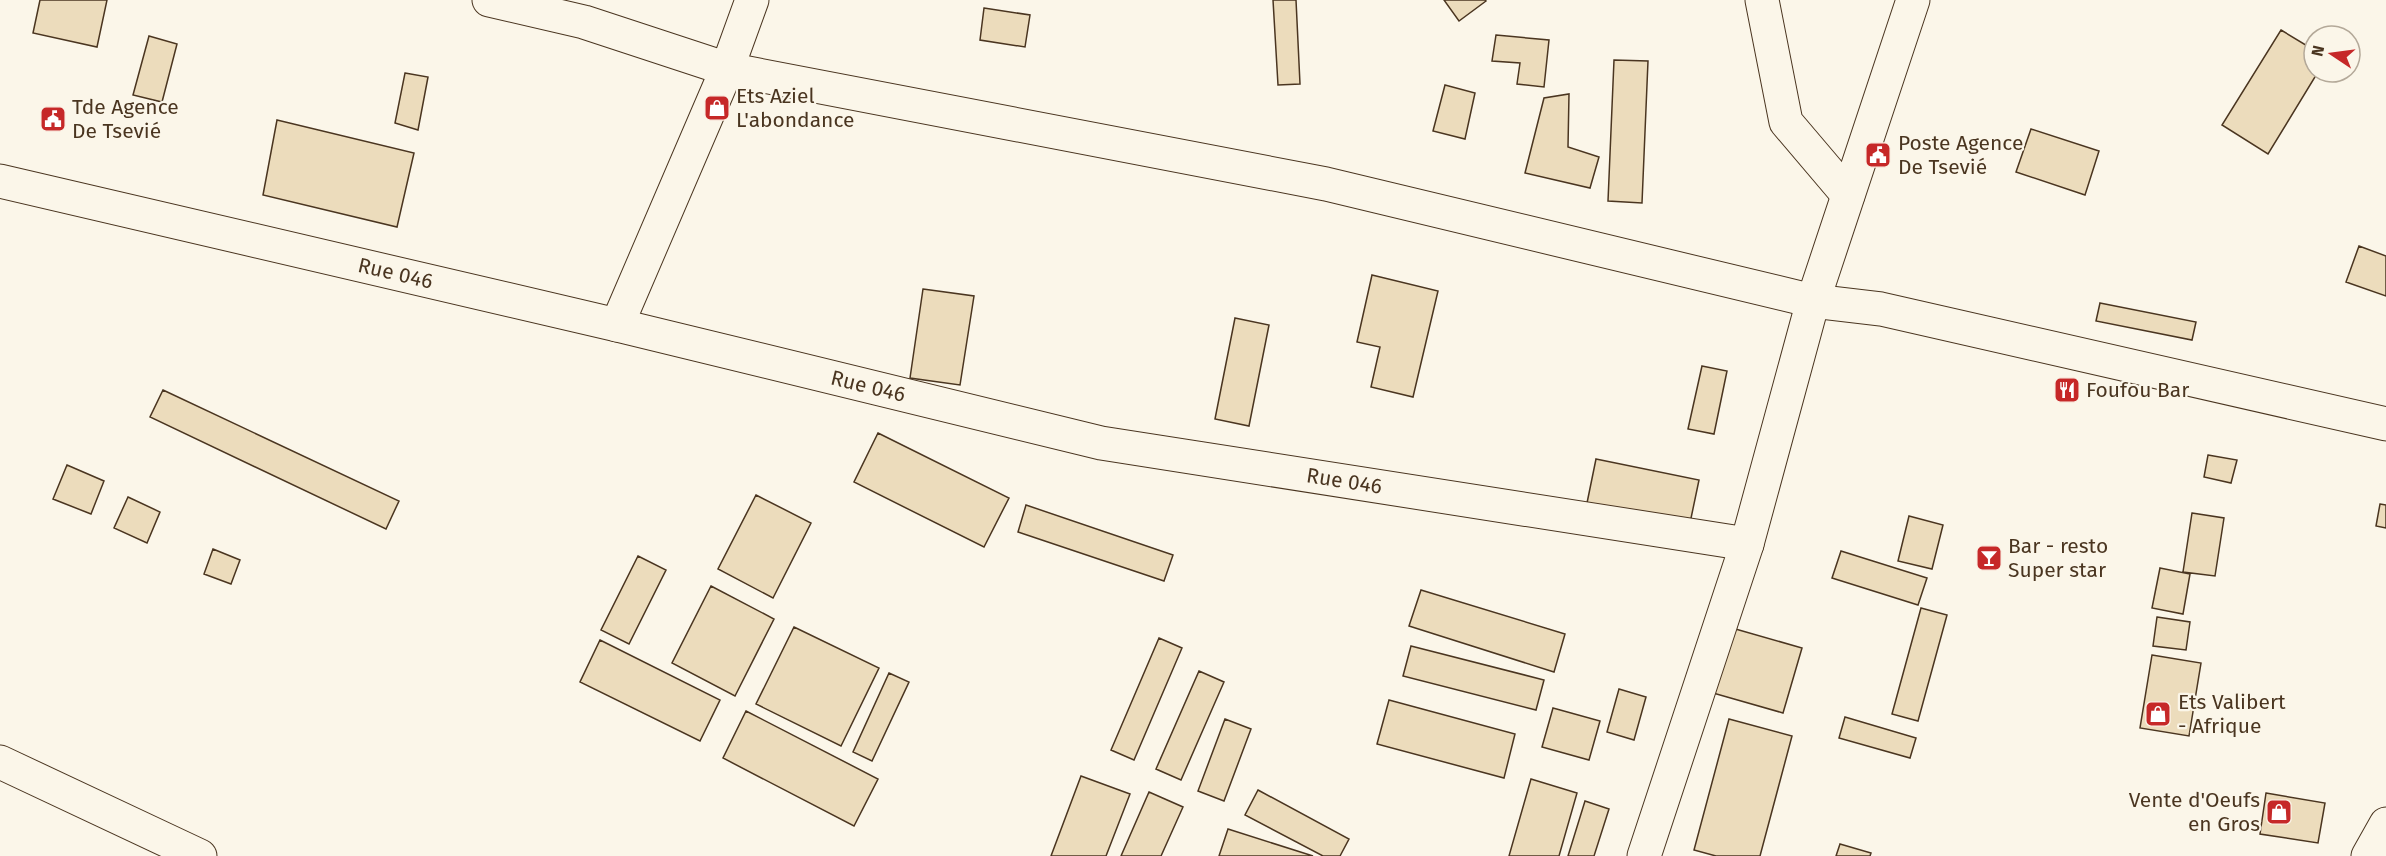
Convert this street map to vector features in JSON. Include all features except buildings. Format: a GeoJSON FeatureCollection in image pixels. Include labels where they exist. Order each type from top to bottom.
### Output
{"type":"FeatureCollection","features":[{"type":"Feature","properties":{"kind":"street"},"geometry":{"type":"LineString","coordinates":[[489,0],[585,11],[728,69],[1326,184],[1813,302],[1881,309],[2386,424]]}},
{"type":"Feature","properties":{"kind":"street"},"geometry":{"type":"LineString","coordinates":[[617,326],[728,69],[752,0]]}},
{"type":"Feature","properties":{"kind":"street"},"geometry":{"type":"LineString","coordinates":[[1762,0],[1786,122],[1848,195]]}},
{"type":"Feature","properties":{"kind":"street"},"geometry":{"type":"LineString","coordinates":[[1644,856],[1746,544],[1813,302],[1913,0]]}},
{"type":"Feature","properties":{"kind":"street","name":"Rue 046"},"geometry":{"type":"LineString","coordinates":[[0,181],[617,326],[1101,444],[1746,544]]}},
{"type":"Feature","properties":{"kind":"street"},"geometry":{"type":"LineString","coordinates":[[0,762],[200,856]]}},
{"type":"Feature","properties":{"kind":"street"},"geometry":{"type":"LineString","coordinates":[[2368,856],[2386,824]]}},
{"type":"Feature","properties":{"kind":"place","name":"Ets Aziel L'abondance"},"geometry":{"type":"Point","coordinates":[717,108]}},
{"type":"Feature","properties":{"kind":"place","name":"Tde Agence De Tsevié"},"geometry":{"type":"Point","coordinates":[53,119]}},
{"type":"Feature","properties":{"kind":"place","name":"Poste Agence De Tsevié"},"geometry":{"type":"Point","coordinates":[1878,155]}},
{"type":"Feature","properties":{"kind":"place","name":"Foufou Bar"},"geometry":{"type":"Point","coordinates":[2067,390]}},
{"type":"Feature","properties":{"kind":"place","name":"Bar - resto Super star"},"geometry":{"type":"Point","coordinates":[1989,558]}},
{"type":"Feature","properties":{"kind":"place","name":"Ets Valibert - Afrique"},"geometry":{"type":"Point","coordinates":[2158,714]}},
{"type":"Feature","properties":{"kind":"place","name":"Vente d'Oeufs en Gros"},"geometry":{"type":"Point","coordinates":[2279,812]}}]}
